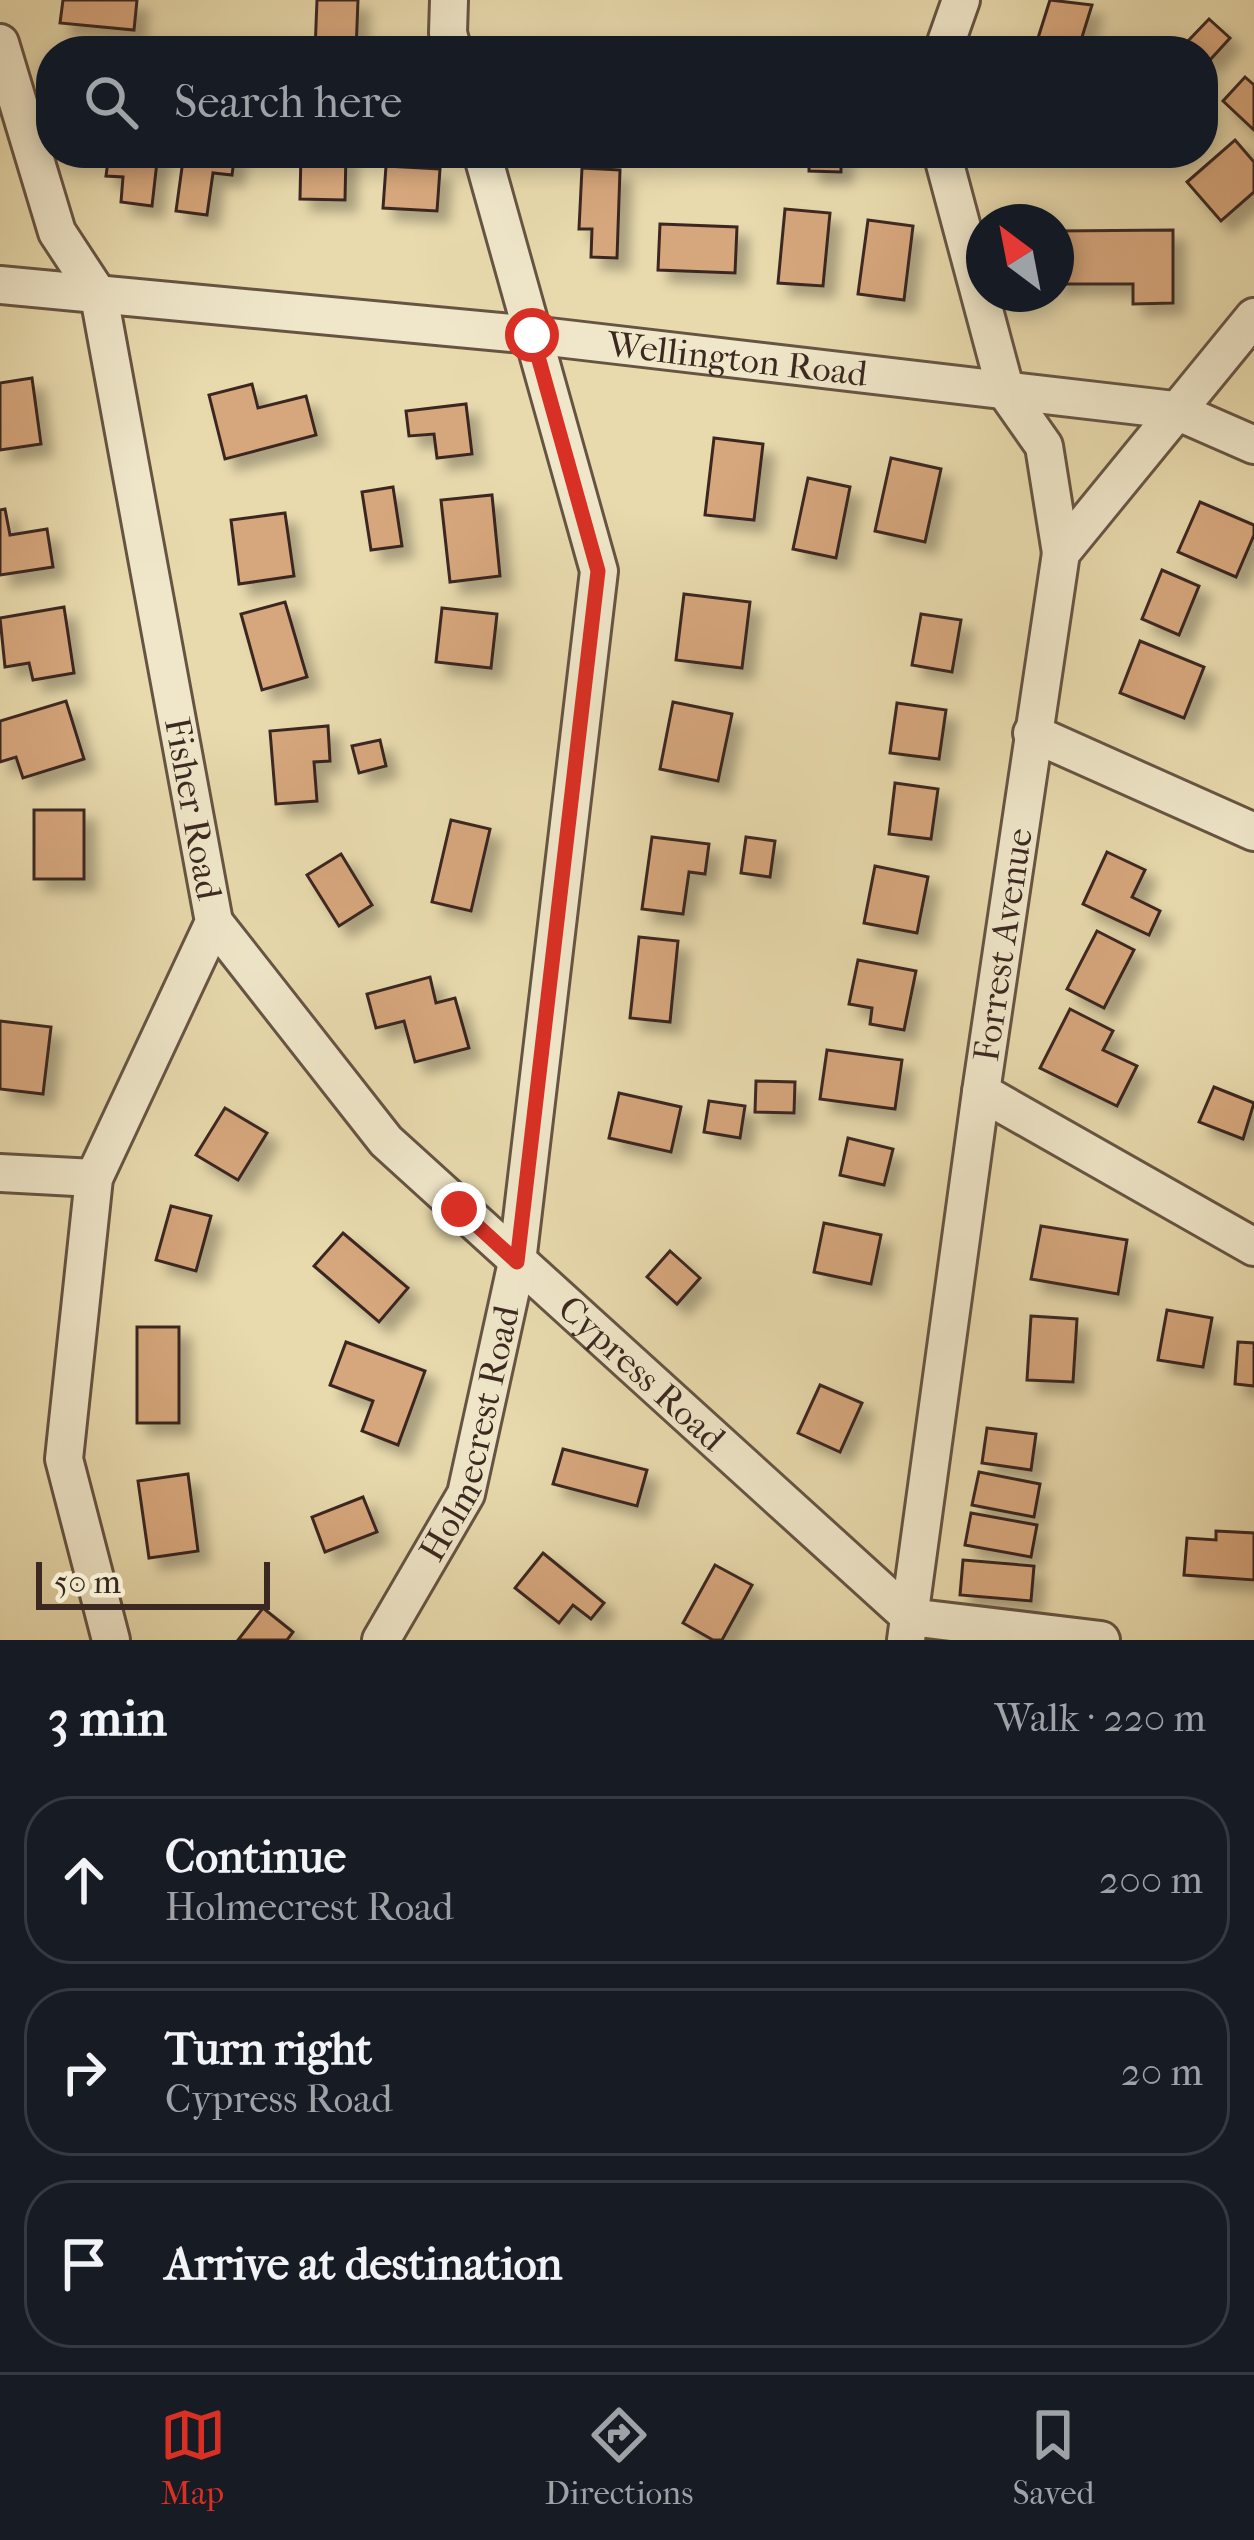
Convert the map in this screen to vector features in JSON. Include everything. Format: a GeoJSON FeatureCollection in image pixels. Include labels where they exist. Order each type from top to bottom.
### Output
{"type":"FeatureCollection","features":[{"type":"Feature","properties":{"kind":"street"},"geometry":{"type":"LineString","coordinates":[[449,0],[449,36]]}},
{"type":"Feature","properties":{"kind":"street"},"geometry":{"type":"LineString","coordinates":[[948,36],[961,0]]}},
{"type":"Feature","properties":{"kind":"street","name":"Fisher Road"},"geometry":{"type":"LineString","coordinates":[[0,43],[36,162]]}},
{"type":"Feature","properties":{"kind":"street","name":"Fisher Road"},"geometry":{"type":"LineString","coordinates":[[38,168],[57,232],[99,296],[214,922],[94,1178],[64,1459],[111,1640]]}},
{"type":"Feature","properties":{"kind":"street","name":"Holmecrest Road"},"geometry":{"type":"LineString","coordinates":[[381,1640],[466,1494],[517,1262],[598,571],[486,168]]}},
{"type":"Feature","properties":{"kind":"street"},"geometry":{"type":"LineString","coordinates":[[946,168],[1006,392],[1044,446],[1061,554]]}},
{"type":"Feature","properties":{"kind":"street","name":"Wellington Road"},"geometry":{"type":"LineString","coordinates":[[0,285],[532,335],[1174,410],[1254,445]]}},
{"type":"Feature","properties":{"kind":"street","name":"Forrest Avenue"},"geometry":{"type":"LineString","coordinates":[[908,1629],[1061,554],[1254,316]]}},
{"type":"Feature","properties":{"kind":"street"},"geometry":{"type":"LineString","coordinates":[[1032,733],[1254,832]]}},
{"type":"Feature","properties":{"kind":"street","name":"Cypress Road"},"geometry":{"type":"LineString","coordinates":[[214,922],[386,1142],[908,1629]]}},
{"type":"Feature","properties":{"kind":"street"},"geometry":{"type":"LineString","coordinates":[[981,1092],[1254,1247]]}},
{"type":"Feature","properties":{"kind":"street"},"geometry":{"type":"LineString","coordinates":[[0,1173],[94,1178]]}},
{"type":"Feature","properties":{"kind":"street"},"geometry":{"type":"LineString","coordinates":[[908,1629],[1101,1640]]}},
{"type":"Feature","properties":{"kind":"building"},"geometry":{"type":"Polygon","coordinates":[[[63,0],[137,0],[134,30],[60,23],[63,0]]]}},
{"type":"Feature","properties":{"kind":"building"},"geometry":{"type":"Polygon","coordinates":[[[317,0],[358,0],[357,36],[316,36],[317,0]]]}},
{"type":"Feature","properties":{"kind":"building"},"geometry":{"type":"Polygon","coordinates":[[[1050,0],[1092,5],[1082,36],[1039,36],[1050,0]]]}},
{"type":"Feature","properties":{"kind":"building"},"geometry":{"type":"Polygon","coordinates":[[[1209,19],[1230,38],[1218,51],[1218,36],[1193,36],[1209,19]]]}},
{"type":"Feature","properties":{"kind":"building"},"geometry":{"type":"Polygon","coordinates":[[[1245,77],[1254,85],[1254,130],[1223,101],[1245,77]]]}},
{"type":"Feature","properties":{"kind":"building"},"geometry":{"type":"Polygon","coordinates":[[[1235,140],[1254,162],[1254,192],[1221,221],[1187,182],[1203,168],[1218,168],[1218,155],[1235,140]]]}},
{"type":"Feature","properties":{"kind":"building"},"geometry":{"type":"Polygon","coordinates":[[[107,168],[156,168],[152,206],[121,202],[123,177],[106,176],[107,168]]]}},
{"type":"Feature","properties":{"kind":"building"},"geometry":{"type":"Polygon","coordinates":[[[182,168],[233,168],[232,175],[213,173],[207,215],[176,211],[182,168]]]}},
{"type":"Feature","properties":{"kind":"building"},"geometry":{"type":"Polygon","coordinates":[[[301,168],[346,168],[345,200],[300,199],[301,168]]]}},
{"type":"Feature","properties":{"kind":"building"},"geometry":{"type":"Polygon","coordinates":[[[386,168],[440,169],[437,211],[383,208],[386,168]]]}},
{"type":"Feature","properties":{"kind":"building"},"geometry":{"type":"Polygon","coordinates":[[[582,168],[620,170],[617,258],[591,257],[592,229],[579,229],[582,168]]]}},
{"type":"Feature","properties":{"kind":"building"},"geometry":{"type":"Polygon","coordinates":[[[809,168],[841,168],[841,172],[809,168]]]}},
{"type":"Feature","properties":{"kind":"building"},"geometry":{"type":"Polygon","coordinates":[[[785,209],[830,213],[823,286],[778,283],[785,209]]]}},
{"type":"Feature","properties":{"kind":"building"},"geometry":{"type":"Polygon","coordinates":[[[868,220],[913,226],[904,300],[858,294],[868,220]]]}},
{"type":"Feature","properties":{"kind":"building"},"geometry":{"type":"Polygon","coordinates":[[[660,224],[737,227],[735,273],[658,270],[660,224]]]}},
{"type":"Feature","properties":{"kind":"building"},"geometry":{"type":"Polygon","coordinates":[[[1173,230],[1173,303],[1133,304],[1133,284],[1074,284],[1074,231],[1173,230]]]}},
{"type":"Feature","properties":{"kind":"building"},"geometry":{"type":"Polygon","coordinates":[[[32,378],[41,444],[0,450],[0,383],[32,378]]]}},
{"type":"Feature","properties":{"kind":"building"},"geometry":{"type":"Polygon","coordinates":[[[252,384],[258,408],[306,396],[316,435],[225,459],[209,395],[252,384]]]}},
{"type":"Feature","properties":{"kind":"building"},"geometry":{"type":"Polygon","coordinates":[[[466,404],[472,454],[437,458],[434,434],[409,436],[406,411],[466,404]]]}},
{"type":"Feature","properties":{"kind":"building"},"geometry":{"type":"Polygon","coordinates":[[[714,438],[763,444],[754,520],[705,515],[714,438]]]}},
{"type":"Feature","properties":{"kind":"building"},"geometry":{"type":"Polygon","coordinates":[[[891,458],[941,469],[925,542],[875,531],[891,458]]]}},
{"type":"Feature","properties":{"kind":"building"},"geometry":{"type":"Polygon","coordinates":[[[808,478],[850,487],[836,558],[793,549],[808,478]]]}},
{"type":"Feature","properties":{"kind":"building"},"geometry":{"type":"Polygon","coordinates":[[[393,487],[402,546],[371,550],[362,492],[393,487]]]}},
{"type":"Feature","properties":{"kind":"building"},"geometry":{"type":"Polygon","coordinates":[[[492,495],[500,576],[450,582],[441,500],[492,495]]]}},
{"type":"Feature","properties":{"kind":"building"},"geometry":{"type":"Polygon","coordinates":[[[1200,502],[1254,525],[1236,577],[1178,552],[1200,502]]]}},
{"type":"Feature","properties":{"kind":"building"},"geometry":{"type":"Polygon","coordinates":[[[5,509],[10,535],[47,529],[53,567],[0,575],[0,510],[5,509]]]}},
{"type":"Feature","properties":{"kind":"building"},"geometry":{"type":"Polygon","coordinates":[[[285,513],[294,576],[239,584],[231,520],[285,513]]]}},
{"type":"Feature","properties":{"kind":"building"},"geometry":{"type":"Polygon","coordinates":[[[1162,570],[1199,586],[1179,635],[1142,619],[1162,570]]]}},
{"type":"Feature","properties":{"kind":"building"},"geometry":{"type":"Polygon","coordinates":[[[684,594],[750,602],[742,668],[676,660],[684,594]]]}},
{"type":"Feature","properties":{"kind":"building"},"geometry":{"type":"Polygon","coordinates":[[[285,602],[307,677],[262,690],[241,614],[285,602]]]}},
{"type":"Feature","properties":{"kind":"building"},"geometry":{"type":"Polygon","coordinates":[[[64,607],[74,673],[33,680],[29,663],[5,667],[0,618],[64,607]]]}},
{"type":"Feature","properties":{"kind":"building"},"geometry":{"type":"Polygon","coordinates":[[[442,608],[497,614],[491,668],[436,662],[442,608]]]}},
{"type":"Feature","properties":{"kind":"building"},"geometry":{"type":"Polygon","coordinates":[[[921,614],[961,620],[952,672],[912,665],[921,614]]]}},
{"type":"Feature","properties":{"kind":"building"},"geometry":{"type":"Polygon","coordinates":[[[1140,641],[1204,667],[1184,718],[1120,693],[1140,641]]]}},
{"type":"Feature","properties":{"kind":"building"},"geometry":{"type":"Polygon","coordinates":[[[66,701],[84,759],[23,778],[16,757],[0,762],[0,721],[66,701]]]}},
{"type":"Feature","properties":{"kind":"building"},"geometry":{"type":"Polygon","coordinates":[[[673,702],[732,714],[718,781],[660,769],[673,702]]]}},
{"type":"Feature","properties":{"kind":"building"},"geometry":{"type":"Polygon","coordinates":[[[897,703],[946,710],[939,759],[890,753],[897,703]]]}},
{"type":"Feature","properties":{"kind":"building"},"geometry":{"type":"Polygon","coordinates":[[[328,726],[330,761],[314,762],[317,801],[276,804],[270,731],[328,726]]]}},
{"type":"Feature","properties":{"kind":"building"},"geometry":{"type":"Polygon","coordinates":[[[380,740],[386,766],[359,773],[352,746],[380,740]]]}},
{"type":"Feature","properties":{"kind":"building"},"geometry":{"type":"Polygon","coordinates":[[[895,783],[938,789],[931,839],[889,834],[895,783]]]}},
{"type":"Feature","properties":{"kind":"building"},"geometry":{"type":"Polygon","coordinates":[[[34,810],[84,810],[84,879],[34,879],[34,810]]]}},
{"type":"Feature","properties":{"kind":"building"},"geometry":{"type":"Polygon","coordinates":[[[451,820],[490,829],[471,911],[432,902],[451,820]]]}},
{"type":"Feature","properties":{"kind":"building"},"geometry":{"type":"Polygon","coordinates":[[[652,837],[709,844],[705,874],[689,872],[683,914],[642,909],[652,837]]]}},
{"type":"Feature","properties":{"kind":"building"},"geometry":{"type":"Polygon","coordinates":[[[746,837],[775,841],[770,877],[741,873],[746,837]]]}},
{"type":"Feature","properties":{"kind":"building"},"geometry":{"type":"Polygon","coordinates":[[[1107,852],[1145,870],[1132,897],[1160,911],[1149,935],[1083,904],[1107,852]]]}},
{"type":"Feature","properties":{"kind":"building"},"geometry":{"type":"Polygon","coordinates":[[[341,854],[372,905],[339,926],[307,875],[341,854]]]}},
{"type":"Feature","properties":{"kind":"building"},"geometry":{"type":"Polygon","coordinates":[[[875,866],[928,877],[917,933],[864,923],[875,866]]]}},
{"type":"Feature","properties":{"kind":"building"},"geometry":{"type":"Polygon","coordinates":[[[1097,931],[1134,950],[1104,1008],[1067,989],[1097,931]]]}},
{"type":"Feature","properties":{"kind":"building"},"geometry":{"type":"Polygon","coordinates":[[[639,937],[678,941],[670,1022],[630,1018],[639,937]]]}},
{"type":"Feature","properties":{"kind":"building"},"geometry":{"type":"Polygon","coordinates":[[[858,960],[916,971],[904,1030],[870,1024],[872,1008],[849,1004],[858,960]]]}},
{"type":"Feature","properties":{"kind":"building"},"geometry":{"type":"Polygon","coordinates":[[[430,977],[436,1003],[455,998],[469,1048],[415,1062],[404,1021],[376,1028],[367,994],[430,977]]]}},
{"type":"Feature","properties":{"kind":"building"},"geometry":{"type":"Polygon","coordinates":[[[1070,1009],[1113,1031],[1103,1050],[1137,1066],[1117,1106],[1040,1068],[1070,1009]]]}},
{"type":"Feature","properties":{"kind":"building"},"geometry":{"type":"Polygon","coordinates":[[[0,1021],[51,1027],[43,1094],[0,1089],[0,1021]]]}},
{"type":"Feature","properties":{"kind":"building"},"geometry":{"type":"Polygon","coordinates":[[[827,1050],[902,1060],[895,1109],[820,1099],[827,1050]]]}},
{"type":"Feature","properties":{"kind":"building"},"geometry":{"type":"Polygon","coordinates":[[[756,1081],[795,1082],[794,1113],[755,1112],[756,1081]]]}},
{"type":"Feature","properties":{"kind":"building"},"geometry":{"type":"Polygon","coordinates":[[[1214,1087],[1254,1103],[1243,1139],[1199,1122],[1214,1087]]]}},
{"type":"Feature","properties":{"kind":"building"},"geometry":{"type":"Polygon","coordinates":[[[619,1093],[681,1107],[671,1152],[609,1138],[619,1093]]]}},
{"type":"Feature","properties":{"kind":"building"},"geometry":{"type":"Polygon","coordinates":[[[709,1101],[745,1106],[740,1138],[704,1132],[709,1101]]]}},
{"type":"Feature","properties":{"kind":"building"},"geometry":{"type":"Polygon","coordinates":[[[225,1108],[267,1133],[238,1180],[196,1155],[225,1108]]]}},
{"type":"Feature","properties":{"kind":"building"},"geometry":{"type":"Polygon","coordinates":[[[848,1138],[893,1149],[884,1185],[840,1175],[848,1138]]]}},
{"type":"Feature","properties":{"kind":"building"},"geometry":{"type":"Polygon","coordinates":[[[171,1206],[211,1216],[196,1271],[156,1260],[171,1206]]]}},
{"type":"Feature","properties":{"kind":"building"},"geometry":{"type":"Polygon","coordinates":[[[824,1223],[881,1235],[871,1284],[814,1272],[824,1223]]]}},
{"type":"Feature","properties":{"kind":"building"},"geometry":{"type":"Polygon","coordinates":[[[1041,1226],[1127,1240],[1118,1294],[1031,1279],[1041,1226]]]}},
{"type":"Feature","properties":{"kind":"building"},"geometry":{"type":"Polygon","coordinates":[[[343,1233],[408,1288],[379,1322],[314,1266],[343,1233]]]}},
{"type":"Feature","properties":{"kind":"building"},"geometry":{"type":"Polygon","coordinates":[[[670,1251],[700,1278],[677,1304],[647,1277],[670,1251]]]}},
{"type":"Feature","properties":{"kind":"building"},"geometry":{"type":"Polygon","coordinates":[[[1167,1310],[1212,1318],[1203,1367],[1158,1360],[1167,1310]]]}},
{"type":"Feature","properties":{"kind":"building"},"geometry":{"type":"Polygon","coordinates":[[[1031,1316],[1077,1319],[1073,1382],[1027,1380],[1031,1316]]]}},
{"type":"Feature","properties":{"kind":"building"},"geometry":{"type":"Polygon","coordinates":[[[137,1327],[179,1327],[179,1423],[137,1423],[137,1327]]]}},
{"type":"Feature","properties":{"kind":"building"},"geometry":{"type":"Polygon","coordinates":[[[346,1342],[425,1371],[398,1445],[362,1431],[373,1401],[330,1385],[346,1342]]]}},
{"type":"Feature","properties":{"kind":"building"},"geometry":{"type":"Polygon","coordinates":[[[1238,1342],[1254,1343],[1254,1386],[1235,1384],[1238,1342]]]}},
{"type":"Feature","properties":{"kind":"building"},"geometry":{"type":"Polygon","coordinates":[[[820,1385],[862,1403],[840,1452],[798,1433],[820,1385]]]}},
{"type":"Feature","properties":{"kind":"building"},"geometry":{"type":"Polygon","coordinates":[[[987,1428],[1036,1434],[1031,1470],[982,1463],[987,1428]]]}},
{"type":"Feature","properties":{"kind":"building"},"geometry":{"type":"Polygon","coordinates":[[[563,1449],[647,1470],[637,1506],[553,1484],[563,1449]]]}},
{"type":"Feature","properties":{"kind":"building"},"geometry":{"type":"Polygon","coordinates":[[[979,1472],[1040,1484],[1034,1517],[972,1505],[979,1472]]]}},
{"type":"Feature","properties":{"kind":"building"},"geometry":{"type":"Polygon","coordinates":[[[188,1474],[198,1551],[149,1558],[138,1481],[188,1474]]]}},
{"type":"Feature","properties":{"kind":"building"},"geometry":{"type":"Polygon","coordinates":[[[363,1497],[377,1532],[325,1552],[312,1517],[363,1497]]]}},
{"type":"Feature","properties":{"kind":"building"},"geometry":{"type":"Polygon","coordinates":[[[971,1513],[1037,1525],[1031,1557],[965,1545],[971,1513]]]}},
{"type":"Feature","properties":{"kind":"building"},"geometry":{"type":"Polygon","coordinates":[[[1216,1531],[1254,1533],[1254,1580],[1184,1575],[1187,1538],[1216,1540],[1216,1531]]]}},
{"type":"Feature","properties":{"kind":"building"},"geometry":{"type":"Polygon","coordinates":[[[543,1553],[604,1603],[591,1619],[573,1605],[559,1623],[515,1588],[543,1553]]]}},
{"type":"Feature","properties":{"kind":"building"},"geometry":{"type":"Polygon","coordinates":[[[963,1560],[1034,1566],[1031,1601],[960,1595],[963,1560]]]}},
{"type":"Feature","properties":{"kind":"building"},"geometry":{"type":"Polygon","coordinates":[[[715,1565],[752,1585],[722,1640],[683,1623],[715,1565]]]}},
{"type":"Feature","properties":{"kind":"building"},"geometry":{"type":"Polygon","coordinates":[[[263,1608],[293,1632],[287,1640],[238,1640],[263,1608]]]}},
{"type":"Feature","properties":{"kind":"route"},"geometry":{"type":"LineString","coordinates":[[459,1209],[517,1262],[598,571],[532,335]]}}]}
